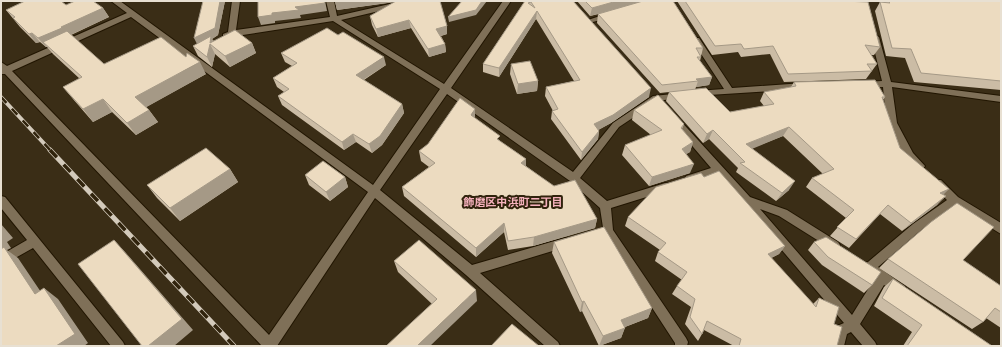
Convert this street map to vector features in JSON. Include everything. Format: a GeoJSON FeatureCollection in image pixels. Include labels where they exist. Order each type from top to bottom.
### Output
{"type":"FeatureCollection","features":[{"type":"Feature","properties":{"kind":"street"},"geometry":{"type":"LineString","coordinates":[[115,1],[131,14],[193,53],[374,191],[470,271],[554,346]]}},
{"type":"Feature","properties":{"kind":"street"},"geometry":{"type":"LineString","coordinates":[[232,33],[236,1]]}},
{"type":"Feature","properties":{"kind":"street"},"geometry":{"type":"LineString","coordinates":[[330,1],[334,19],[446,89],[574,178],[605,206]]}},
{"type":"Feature","properties":{"kind":"street"},"geometry":{"type":"LineString","coordinates":[[218,40],[232,33],[334,19],[413,1]]}},
{"type":"Feature","properties":{"kind":"street"},"geometry":{"type":"LineString","coordinates":[[131,14],[3,69],[270,346],[374,191],[507,1]]}},
{"type":"Feature","properties":{"kind":"street"},"geometry":{"type":"LineString","coordinates":[[580,11],[592,24],[617,13]]}},
{"type":"Feature","properties":{"kind":"street"},"geometry":{"type":"LineString","coordinates":[[873,26],[887,84],[892,123],[909,155],[954,200],[1001,229]]}},
{"type":"Feature","properties":{"kind":"street"},"geometry":{"type":"LineString","coordinates":[[692,33],[729,90]]}},
{"type":"Feature","properties":{"kind":"street"},"geometry":{"type":"LineString","coordinates":[[856,85],[887,84],[998,99],[1001,107]]}},
{"type":"Feature","properties":{"kind":"street"},"geometry":{"type":"LineString","coordinates":[[574,178],[616,125],[653,95],[811,85]]}},
{"type":"Feature","properties":{"kind":"street"},"geometry":{"type":"LineString","coordinates":[[653,95],[746,200],[871,346]]}},
{"type":"Feature","properties":{"kind":"street"},"geometry":{"type":"LineString","coordinates":[[605,206],[719,170]]}},
{"type":"Feature","properties":{"kind":"street"},"geometry":{"type":"LineString","coordinates":[[1,200],[119,346]]}},
{"type":"Feature","properties":{"kind":"street"},"geometry":{"type":"LineString","coordinates":[[746,200],[783,213],[844,252]]}},
{"type":"Feature","properties":{"kind":"street"},"geometry":{"type":"LineString","coordinates":[[869,268],[917,227],[954,200]]}},
{"type":"Feature","properties":{"kind":"street"},"geometry":{"type":"LineString","coordinates":[[605,206],[604,232],[682,342],[681,346]]}},
{"type":"Feature","properties":{"kind":"street"},"geometry":{"type":"LineString","coordinates":[[470,271],[577,240]]}},
{"type":"Feature","properties":{"kind":"street"},"geometry":{"type":"LineString","coordinates":[[1,261],[35,241]]}},
{"type":"Feature","properties":{"kind":"street"},"geometry":{"type":"LineString","coordinates":[[856,260],[908,294]]}},
{"type":"Feature","properties":{"kind":"street"},"geometry":{"type":"LineString","coordinates":[[838,346],[841,330],[852,325],[882,277]]}},
{"type":"Feature","properties":{"kind":"building"},"geometry":{"type":"Polygon","coordinates":[[[25,1],[61,1],[66,5],[75,1],[93,1],[103,8],[38,38],[32,33],[29,34],[13,18],[15,17],[6,10],[25,1]]]}},
{"type":"Feature","properties":{"kind":"building"},"geometry":{"type":"Polygon","coordinates":[[[203,1],[220,1],[215,28],[194,38],[203,1]]]}},
{"type":"Feature","properties":{"kind":"building"},"geometry":{"type":"Polygon","coordinates":[[[258,1],[324,1],[325,3],[295,7],[299,10],[272,13],[272,15],[258,17],[258,1]]]}},
{"type":"Feature","properties":{"kind":"building"},"geometry":{"type":"Polygon","coordinates":[[[396,1],[440,1],[447,26],[436,29],[445,44],[428,49],[409,20],[376,29],[370,16],[396,1]]]}},
{"type":"Feature","properties":{"kind":"building"},"geometry":{"type":"Polygon","coordinates":[[[462,1],[482,1],[476,10],[448,17],[462,1]]]}},
{"type":"Feature","properties":{"kind":"building"},"geometry":{"type":"Polygon","coordinates":[[[525,1],[573,1],[651,88],[613,115],[594,124],[599,131],[582,152],[552,111],[558,109],[546,87],[580,80],[537,11],[499,68],[483,64],[525,1]],[[531,2],[528,3],[535,8],[531,2]]]}},
{"type":"Feature","properties":{"kind":"building"},"geometry":{"type":"Polygon","coordinates":[[[585,1],[617,1],[592,8],[585,1]]]}},
{"type":"Feature","properties":{"kind":"building"},"geometry":{"type":"Polygon","coordinates":[[[643,1],[673,1],[703,48],[696,48],[701,57],[697,57],[712,77],[696,79],[698,81],[662,85],[598,14],[643,1]]]}},
{"type":"Feature","properties":{"kind":"building"},"geometry":{"type":"Polygon","coordinates":[[[685,1],[868,2],[880,47],[865,45],[877,64],[867,64],[872,71],[788,74],[773,46],[744,49],[741,44],[715,46],[685,1]]]}},
{"type":"Feature","properties":{"kind":"building"},"geometry":{"type":"Polygon","coordinates":[[[888,1],[1001,1],[1001,81],[921,73],[911,49],[892,48],[880,2],[890,3],[888,1]]]}},
{"type":"Feature","properties":{"kind":"building"},"geometry":{"type":"Polygon","coordinates":[[[327,28],[338,35],[343,32],[384,57],[356,75],[402,104],[380,136],[369,144],[353,134],[342,142],[278,96],[289,89],[273,78],[297,63],[281,53],[327,28]]]}},
{"type":"Feature","properties":{"kind":"building"},"geometry":{"type":"Polygon","coordinates":[[[235,30],[252,43],[225,56],[210,44],[207,57],[193,46],[211,36],[210,43],[235,30]]]}},
{"type":"Feature","properties":{"kind":"building"},"geometry":{"type":"Polygon","coordinates":[[[67,31],[104,64],[161,37],[186,57],[187,53],[200,62],[135,97],[149,110],[127,123],[103,99],[83,109],[63,87],[82,77],[43,42],[67,31]]]}},
{"type":"Feature","properties":{"kind":"building"},"geometry":{"type":"Polygon","coordinates":[[[530,61],[538,81],[518,84],[511,64],[530,61]]]}},
{"type":"Feature","properties":{"kind":"building"},"geometry":{"type":"Polygon","coordinates":[[[875,80],[885,97],[882,97],[900,148],[949,189],[940,193],[946,196],[911,223],[888,205],[856,239],[837,227],[854,210],[812,178],[834,169],[789,127],[746,144],[795,181],[782,193],[740,163],[745,162],[713,130],[707,134],[669,92],[706,88],[730,112],[774,104],[764,92],[796,86],[794,82],[875,80]]]}},
{"type":"Feature","properties":{"kind":"building"},"geometry":{"type":"Polygon","coordinates":[[[658,95],[684,124],[681,128],[693,142],[682,149],[694,164],[652,177],[625,145],[662,130],[634,110],[658,95]]]}},
{"type":"Feature","properties":{"kind":"building"},"geometry":{"type":"Polygon","coordinates":[[[460,98],[475,109],[471,115],[500,136],[497,139],[526,159],[521,163],[554,186],[575,180],[597,219],[534,237],[508,241],[504,223],[476,248],[402,187],[435,163],[419,151],[428,144],[460,98]]]}},
{"type":"Feature","properties":{"kind":"building"},"geometry":{"type":"Polygon","coordinates":[[[206,148],[230,169],[170,208],[147,185],[206,148]]]}},
{"type":"Feature","properties":{"kind":"building"},"geometry":{"type":"Polygon","coordinates":[[[323,161],[345,177],[326,192],[305,175],[323,161]]]}},
{"type":"Feature","properties":{"kind":"building"},"geometry":{"type":"Polygon","coordinates":[[[719,171],[785,246],[768,254],[816,307],[819,298],[839,307],[834,324],[842,327],[837,346],[739,346],[741,339],[707,321],[702,334],[690,317],[695,299],[677,286],[687,272],[658,252],[666,243],[628,217],[656,187],[701,173],[704,177],[719,171]]]}},
{"type":"Feature","properties":{"kind":"building"},"geometry":{"type":"Polygon","coordinates":[[[957,203],[994,227],[963,260],[1001,286],[1001,312],[995,308],[983,322],[888,259],[931,222],[957,203]]]}},
{"type":"Feature","properties":{"kind":"building"},"geometry":{"type":"Polygon","coordinates":[[[604,227],[652,308],[621,320],[625,328],[603,336],[584,301],[582,302],[554,242],[604,227]]]}},
{"type":"Feature","properties":{"kind":"building"},"geometry":{"type":"Polygon","coordinates":[[[826,237],[881,272],[872,285],[828,257],[814,242],[826,237]]]}},
{"type":"Feature","properties":{"kind":"building"},"geometry":{"type":"Polygon","coordinates":[[[114,240],[182,319],[148,346],[142,346],[78,264],[114,240]]]}},
{"type":"Feature","properties":{"kind":"building"},"geometry":{"type":"Polygon","coordinates":[[[419,240],[476,290],[417,346],[386,346],[437,299],[394,261],[419,240]]]}},
{"type":"Feature","properties":{"kind":"building"},"geometry":{"type":"Polygon","coordinates":[[[4,247],[35,294],[44,288],[75,334],[56,346],[1,346],[1,249],[4,247]]]}},
{"type":"Feature","properties":{"kind":"building"},"geometry":{"type":"Polygon","coordinates":[[[893,279],[992,346],[907,346],[922,325],[882,298],[893,279]]]}},
{"type":"Feature","properties":{"kind":"building"},"geometry":{"type":"Polygon","coordinates":[[[512,324],[539,346],[491,346],[512,324]]]}},
{"type":"Feature","properties":{"kind":"railway"},"geometry":{"type":"LineString","coordinates":[[1,97],[51,151]]}},
{"type":"Feature","properties":{"kind":"railway"},"geometry":{"type":"LineString","coordinates":[[50,150],[234,346]]}},
{"type":"Feature","properties":{"kind":"district","name":"飾磨区中浜町二丁目"},"geometry":{"type":"Point","coordinates":[513,202]}}]}
